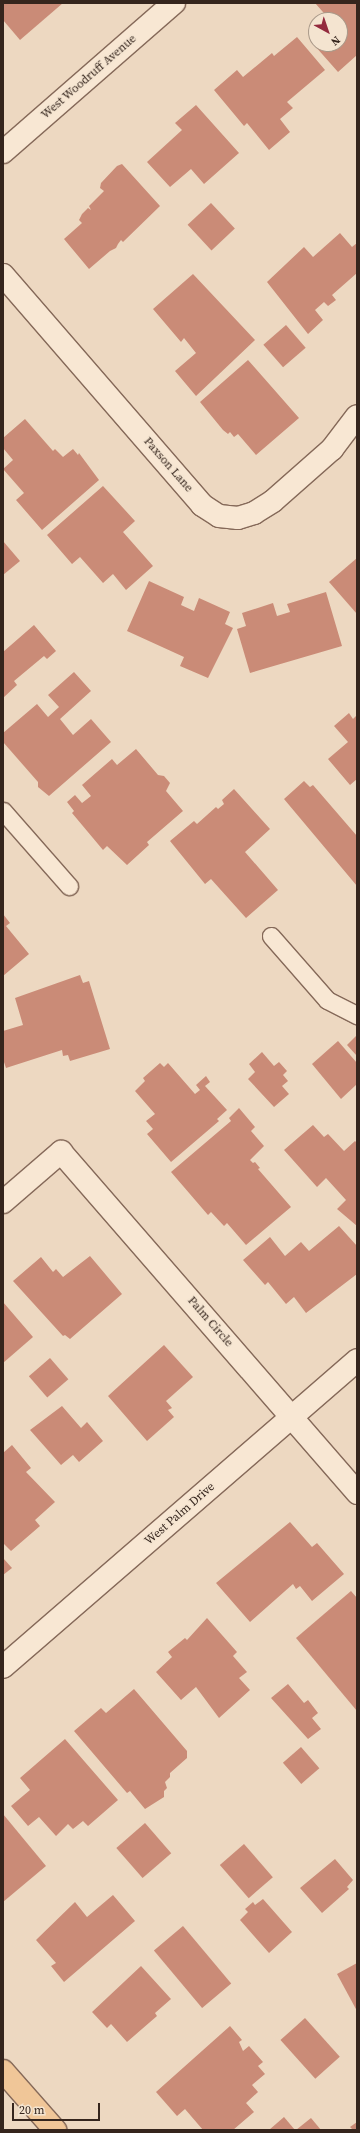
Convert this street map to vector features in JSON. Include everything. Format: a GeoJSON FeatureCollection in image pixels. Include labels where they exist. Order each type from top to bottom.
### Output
{"type":"FeatureCollection","features":[{"type":"Feature","properties":{"kind":"main road"},"geometry":{"type":"LineString","coordinates":[[3,2071],[55,2130]]}},
{"type":"Feature","properties":{"kind":"street","name":"West Woodruff Avenue"},"geometry":{"type":"LineString","coordinates":[[3,152],[174,3]]}},
{"type":"Feature","properties":{"kind":"street","name":"Paxson Lane"},"geometry":{"type":"LineString","coordinates":[[3,275],[202,505],[219,516],[238,518],[254,513],[273,501],[332,449],[357,416]]}},
{"type":"Feature","properties":{"kind":"street","name":"Palm Circle"},"geometry":{"type":"LineString","coordinates":[[3,1202],[61,1152],[357,1493]]}},
{"type":"Feature","properties":{"kind":"street","name":"West Palm Drive"},"geometry":{"type":"LineString","coordinates":[[3,1667],[357,1360]]}},
{"type":"Feature","properties":{"kind":"lane"},"geometry":{"type":"LineString","coordinates":[[3,811],[68,886]]}},
{"type":"Feature","properties":{"kind":"lane"},"geometry":{"type":"LineString","coordinates":[[271,936],[327,1000],[357,1015]]}},
{"type":"Feature","properties":{"kind":"building"},"geometry":{"type":"Polygon","coordinates":[[[3,3],[63,3],[20,40],[3,20],[3,3]]]}},
{"type":"Feature","properties":{"kind":"building"},"geometry":{"type":"Polygon","coordinates":[[[315,3],[357,3],[357,55],[338,72],[320,52],[348,52],[348,12],[323,12],[315,3]]]}},
{"type":"Feature","properties":{"kind":"building"},"geometry":{"type":"Polygon","coordinates":[[[297,37],[308,50],[308,52],[310,52],[325,70],[287,102],[293,108],[280,119],[290,132],[269,150],[247,123],[244,126],[214,90],[237,70],[243,77],[272,53],[274,56],[297,37]]]}},
{"type":"Feature","properties":{"kind":"building"},"geometry":{"type":"Polygon","coordinates":[[[196,105],[239,153],[204,184],[191,169],[170,187],[147,162],[182,130],[175,123],[196,105]]]}},
{"type":"Feature","properties":{"kind":"building"},"geometry":{"type":"Polygon","coordinates":[[[122,164],[160,206],[123,242],[121,240],[116,248],[110,251],[89,269],[64,239],[82,223],[79,220],[82,214],[88,208],[91,210],[89,206],[104,191],[100,188],[101,183],[117,166],[122,164]]]}},
{"type":"Feature","properties":{"kind":"building"},"geometry":{"type":"Polygon","coordinates":[[[211,203],[235,229],[211,250],[188,225],[211,203]]]}},
{"type":"Feature","properties":{"kind":"building"},"geometry":{"type":"Polygon","coordinates":[[[340,233],[352,247],[357,243],[357,273],[332,295],[336,300],[328,306],[324,302],[315,310],[323,320],[308,334],[267,282],[304,247],[313,257],[340,233]]]}},
{"type":"Feature","properties":{"kind":"building"},"geometry":{"type":"Polygon","coordinates":[[[193,274],[255,340],[196,396],[175,371],[196,353],[184,338],[181,342],[153,309],[193,274]]]}},
{"type":"Feature","properties":{"kind":"building"},"geometry":{"type":"Polygon","coordinates":[[[286,325],[306,348],[283,367],[263,345],[286,325]]]}},
{"type":"Feature","properties":{"kind":"building"},"geometry":{"type":"Polygon","coordinates":[[[248,360],[299,418],[256,455],[238,434],[234,437],[230,432],[228,434],[223,430],[200,402],[248,360]]]}},
{"type":"Feature","properties":{"kind":"building"},"geometry":{"type":"Polygon","coordinates":[[[25,419],[53,451],[55,449],[63,457],[73,449],[78,455],[79,453],[99,480],[42,530],[16,500],[24,493],[3,469],[13,460],[3,448],[3,438],[25,419]]]}},
{"type":"Feature","properties":{"kind":"building"},"geometry":{"type":"Polygon","coordinates":[[[103,486],[135,521],[123,532],[153,566],[126,590],[113,574],[103,583],[80,557],[72,564],[47,535],[103,486]]]}},
{"type":"Feature","properties":{"kind":"building"},"geometry":{"type":"Polygon","coordinates":[[[3,541],[20,561],[3,575],[3,541]]]}},
{"type":"Feature","properties":{"kind":"building"},"geometry":{"type":"Polygon","coordinates":[[[357,558],[357,614],[329,582],[357,558]]]}},
{"type":"Feature","properties":{"kind":"building"},"geometry":{"type":"Polygon","coordinates":[[[149,581],[184,597],[181,605],[194,611],[199,598],[230,612],[225,624],[233,628],[208,678],[180,666],[184,657],[127,631],[149,581]]]}},
{"type":"Feature","properties":{"kind":"building"},"geometry":{"type":"Polygon","coordinates":[[[326,592],[342,646],[250,673],[237,629],[246,626],[242,613],[273,603],[277,616],[290,612],[287,604],[326,592]]]}},
{"type":"Feature","properties":{"kind":"building"},"geometry":{"type":"Polygon","coordinates":[[[34,625],[56,651],[47,659],[44,656],[14,681],[17,685],[3,698],[3,652],[34,625]]]}},
{"type":"Feature","properties":{"kind":"building"},"geometry":{"type":"Polygon","coordinates":[[[74,672],[91,691],[60,719],[73,735],[91,719],[111,742],[49,796],[38,787],[38,782],[3,742],[3,733],[37,704],[48,717],[59,707],[48,695],[74,672]]]}},
{"type":"Feature","properties":{"kind":"building"},"geometry":{"type":"Polygon","coordinates":[[[349,713],[353,719],[357,715],[357,779],[350,785],[328,759],[348,742],[334,726],[349,713]]]}},
{"type":"Feature","properties":{"kind":"building"},"geometry":{"type":"Polygon","coordinates":[[[136,749],[158,775],[164,776],[170,783],[166,791],[183,811],[147,842],[149,845],[127,865],[107,846],[103,850],[72,813],[74,811],[67,802],[75,795],[82,803],[91,796],[82,785],[112,759],[117,765],[136,749]]]}},
{"type":"Feature","properties":{"kind":"building"},"geometry":{"type":"Polygon","coordinates":[[[304,781],[310,787],[313,785],[357,836],[357,886],[284,799],[304,781]]]}},
{"type":"Feature","properties":{"kind":"building"},"geometry":{"type":"Polygon","coordinates":[[[234,789],[270,829],[245,852],[278,890],[246,918],[211,879],[205,884],[170,841],[194,821],[197,824],[216,807],[218,809],[224,804],[222,800],[234,789]]]}},
{"type":"Feature","properties":{"kind":"building"},"geometry":{"type":"Polygon","coordinates":[[[3,914],[10,923],[6,926],[29,954],[3,976],[3,914]]]}},
{"type":"Feature","properties":{"kind":"building"},"geometry":{"type":"Polygon","coordinates":[[[80,975],[83,983],[89,981],[110,1049],[70,1061],[68,1055],[63,1056],[62,1050],[6,1068],[3,1059],[3,1031],[23,1025],[15,998],[80,975]]]}},
{"type":"Feature","properties":{"kind":"building"},"geometry":{"type":"Polygon","coordinates":[[[357,1035],[357,1056],[347,1045],[357,1035]]]}},
{"type":"Feature","properties":{"kind":"building"},"geometry":{"type":"Polygon","coordinates":[[[338,1041],[357,1063],[357,1084],[341,1099],[312,1064],[338,1041]]]}},
{"type":"Feature","properties":{"kind":"building"},"geometry":{"type":"Polygon","coordinates":[[[262,1052],[274,1066],[279,1062],[287,1071],[283,1075],[288,1081],[282,1086],[289,1094],[274,1107],[248,1079],[255,1072],[249,1064],[262,1052]]]}},
{"type":"Feature","properties":{"kind":"building"},"geometry":{"type":"Polygon","coordinates":[[[160,1063],[164,1067],[168,1063],[195,1094],[200,1090],[196,1085],[206,1076],[210,1082],[205,1086],[227,1110],[217,1119],[219,1121],[171,1162],[147,1134],[153,1129],[146,1121],[155,1114],[135,1091],[145,1081],[143,1078],[160,1063]]]}},
{"type":"Feature","properties":{"kind":"building"},"geometry":{"type":"Polygon","coordinates":[[[239,1108],[255,1127],[251,1131],[264,1146],[250,1160],[253,1163],[255,1162],[260,1168],[258,1169],[291,1207],[246,1245],[227,1223],[224,1226],[211,1212],[208,1215],[171,1172],[231,1121],[229,1118],[239,1108]]]}},
{"type":"Feature","properties":{"kind":"building"},"geometry":{"type":"Polygon","coordinates":[[[313,1125],[324,1137],[328,1134],[344,1151],[355,1141],[357,1143],[357,1226],[337,1209],[346,1200],[326,1178],[317,1187],[284,1150],[313,1125]]]}},
{"type":"Feature","properties":{"kind":"building"},"geometry":{"type":"Polygon","coordinates":[[[339,1226],[357,1246],[357,1274],[306,1313],[294,1297],[286,1304],[268,1282],[265,1285],[243,1260],[270,1237],[285,1256],[301,1242],[309,1251],[339,1226]]]}},
{"type":"Feature","properties":{"kind":"building"},"geometry":{"type":"Polygon","coordinates":[[[90,1256],[122,1294],[70,1339],[65,1335],[63,1336],[13,1281],[41,1257],[53,1272],[56,1269],[63,1277],[90,1256]]]}},
{"type":"Feature","properties":{"kind":"building"},"geometry":{"type":"Polygon","coordinates":[[[3,1302],[33,1337],[3,1363],[3,1302]]]}},
{"type":"Feature","properties":{"kind":"building"},"geometry":{"type":"Polygon","coordinates":[[[164,1345],[193,1377],[166,1401],[172,1408],[168,1410],[174,1417],[147,1441],[108,1396],[164,1345]]]}},
{"type":"Feature","properties":{"kind":"building"},"geometry":{"type":"Polygon","coordinates":[[[50,1358],[68,1379],[47,1398],[29,1376],[50,1358]]]}},
{"type":"Feature","properties":{"kind":"building"},"geometry":{"type":"Polygon","coordinates":[[[62,1406],[81,1428],[87,1422],[103,1441],[79,1462],[73,1455],[61,1465],[30,1430],[62,1406]]]}},
{"type":"Feature","properties":{"kind":"building"},"geometry":{"type":"Polygon","coordinates":[[[12,1445],[31,1468],[26,1472],[55,1502],[35,1520],[40,1526],[11,1551],[3,1543],[3,1453],[12,1445]]]}},
{"type":"Feature","properties":{"kind":"building"},"geometry":{"type":"Polygon","coordinates":[[[290,1522],[312,1547],[317,1543],[344,1574],[312,1601],[300,1586],[296,1589],[293,1584],[250,1622],[216,1583],[290,1522]]]}},
{"type":"Feature","properties":{"kind":"building"},"geometry":{"type":"Polygon","coordinates":[[[3,1558],[12,1568],[3,1575],[3,1558]]]}},
{"type":"Feature","properties":{"kind":"building"},"geometry":{"type":"Polygon","coordinates":[[[351,1591],[357,1598],[357,1711],[296,1638],[351,1591]]]}},
{"type":"Feature","properties":{"kind":"building"},"geometry":{"type":"Polygon","coordinates":[[[207,1618],[237,1652],[233,1656],[247,1672],[239,1678],[250,1690],[219,1718],[196,1687],[181,1700],[156,1672],[172,1657],[168,1652],[185,1638],[187,1640],[207,1618]]]}},
{"type":"Feature","properties":{"kind":"building"},"geometry":{"type":"Polygon","coordinates":[[[288,1684],[304,1703],[308,1700],[318,1713],[312,1718],[321,1729],[308,1739],[271,1698],[288,1684]]]}},
{"type":"Feature","properties":{"kind":"building"},"geometry":{"type":"Polygon","coordinates":[[[134,1689],[187,1751],[187,1758],[170,1773],[170,1777],[165,1782],[167,1788],[164,1791],[164,1797],[145,1809],[130,1791],[127,1793],[74,1731],[101,1708],[106,1713],[134,1689]]]}},
{"type":"Feature","properties":{"kind":"building"},"geometry":{"type":"Polygon","coordinates":[[[65,1739],[118,1800],[88,1826],[83,1821],[73,1829],[68,1824],[56,1836],[39,1817],[28,1826],[11,1806],[30,1790],[20,1778],[65,1739]]]}},
{"type":"Feature","properties":{"kind":"building"},"geometry":{"type":"Polygon","coordinates":[[[301,1747],[319,1768],[301,1784],[283,1763],[301,1747]]]}},
{"type":"Feature","properties":{"kind":"building"},"geometry":{"type":"Polygon","coordinates":[[[3,1814],[46,1866],[3,1902],[3,1814]]]}},
{"type":"Feature","properties":{"kind":"building"},"geometry":{"type":"Polygon","coordinates":[[[145,1823],[171,1853],[143,1878],[116,1848],[145,1823]]]}},
{"type":"Feature","properties":{"kind":"building"},"geometry":{"type":"Polygon","coordinates":[[[244,1844],[273,1877],[249,1898],[220,1865],[244,1844]]]}},
{"type":"Feature","properties":{"kind":"building"},"geometry":{"type":"Polygon","coordinates":[[[335,1859],[353,1880],[347,1887],[349,1889],[322,1913],[300,1888],[335,1859]]]}},
{"type":"Feature","properties":{"kind":"building"},"geometry":{"type":"Polygon","coordinates":[[[113,1895],[135,1921],[64,1982],[51,1966],[56,1963],[36,1940],[75,1902],[87,1917],[113,1895]]]}},
{"type":"Feature","properties":{"kind":"building"},"geometry":{"type":"Polygon","coordinates":[[[263,1899],[292,1932],[269,1953],[240,1920],[248,1912],[245,1909],[253,1902],[255,1905],[263,1899]]]}},
{"type":"Feature","properties":{"kind":"building"},"geometry":{"type":"Polygon","coordinates":[[[183,1926],[231,1983],[202,2008],[154,1950],[183,1926]]]}},
{"type":"Feature","properties":{"kind":"building"},"geometry":{"type":"Polygon","coordinates":[[[357,1963],[357,2011],[337,1974],[357,1963]]]}},
{"type":"Feature","properties":{"kind":"building"},"geometry":{"type":"Polygon","coordinates":[[[141,1966],[171,1999],[155,2013],[157,2016],[127,2042],[111,2024],[107,2028],[92,2012],[141,1966]]]}},
{"type":"Feature","properties":{"kind":"building"},"geometry":{"type":"Polygon","coordinates":[[[305,2018],[340,2057],[315,2079],[280,2040],[305,2018]]]}},
{"type":"Feature","properties":{"kind":"building"},"geometry":{"type":"Polygon","coordinates":[[[230,2026],[242,2040],[239,2042],[243,2051],[249,2046],[263,2062],[258,2066],[265,2074],[252,2085],[258,2092],[246,2103],[254,2112],[233,2130],[203,2130],[185,2109],[177,2116],[156,2092],[230,2026]]]}},
{"type":"Feature","properties":{"kind":"building"},"geometry":{"type":"Polygon","coordinates":[[[284,2117],[295,2130],[269,2130],[284,2117]]]}},
{"type":"Feature","properties":{"kind":"building"},"geometry":{"type":"Polygon","coordinates":[[[311,2118],[321,2130],[296,2130],[311,2118]]]}},
{"type":"Feature","properties":{"kind":"building"},"geometry":{"type":"Polygon","coordinates":[[[357,2122],[357,2130],[353,2130],[350,2127],[357,2122]]]}}]}
